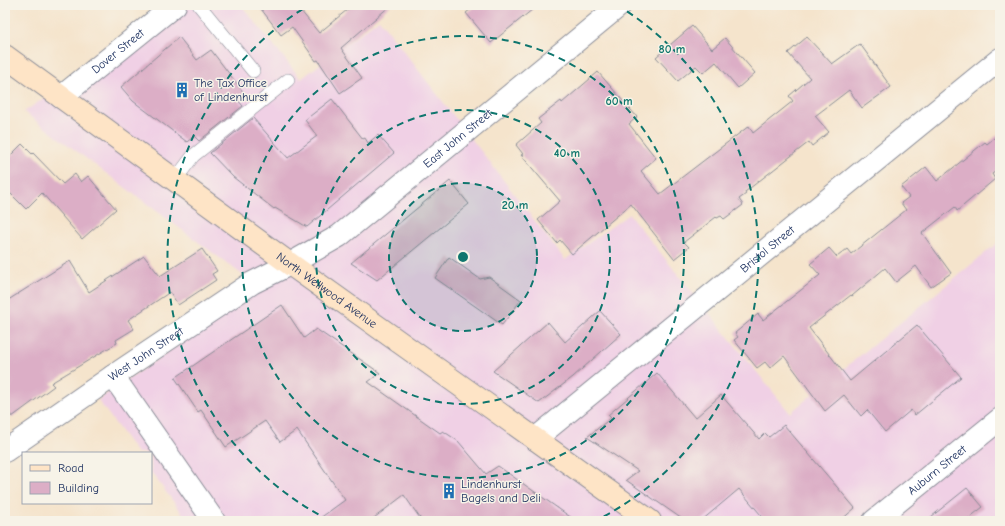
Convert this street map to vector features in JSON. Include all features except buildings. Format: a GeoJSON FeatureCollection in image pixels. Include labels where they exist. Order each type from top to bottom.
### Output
{"type":"FeatureCollection","features":[{"type":"Feature","properties":{"kind":"main road","name":"North Wellwood Avenue"},"geometry":{"type":"LineString","coordinates":[[5,56],[290,264],[650,521]]}},
{"type":"Feature","properties":{"kind":"street","name":"Dover Street"},"geometry":{"type":"LineString","coordinates":[[61,97],[176,5]]}},
{"type":"Feature","properties":{"kind":"street","name":"East John Street"},"geometry":{"type":"LineString","coordinates":[[290,264],[339,236],[620,5]]}},
{"type":"Feature","properties":{"kind":"street","name":"Bristol Street"},"geometry":{"type":"LineString","coordinates":[[535,439],[1000,59]]}},
{"type":"Feature","properties":{"kind":"street","name":"West John Street"},"geometry":{"type":"LineString","coordinates":[[7,445],[252,283],[290,264]]}},
{"type":"Feature","properties":{"kind":"street"},"geometry":{"type":"LineString","coordinates":[[113,376],[214,521]]}},
{"type":"Feature","properties":{"kind":"street","name":"Auburn Street"},"geometry":{"type":"LineString","coordinates":[[874,521],[1000,419]]}},
{"type":"Feature","properties":{"kind":"lane"},"geometry":{"type":"LineString","coordinates":[[199,5],[253,71]]}},
{"type":"Feature","properties":{"kind":"lane"},"geometry":{"type":"LineString","coordinates":[[174,180],[193,156],[288,80]]}},
{"type":"Feature","properties":{"kind":"shaded area"},"geometry":{"type":"Polygon","coordinates":[[[179,5],[241,5],[301,79],[379,19],[565,260],[629,214],[790,413],[1000,241],[1000,521],[188,521],[152,473],[152,452],[136,452],[98,400],[260,288],[24,112],[179,5]]]}},
{"type":"Feature","properties":{"kind":"place","name":"The Tax Office of Lindenhurst"},"geometry":{"type":"Point","coordinates":[182,90]}},
{"type":"Feature","properties":{"kind":"place","name":"Lindenhurst Bagels and Deli"},"geometry":{"type":"Point","coordinates":[449,491]}}]}
